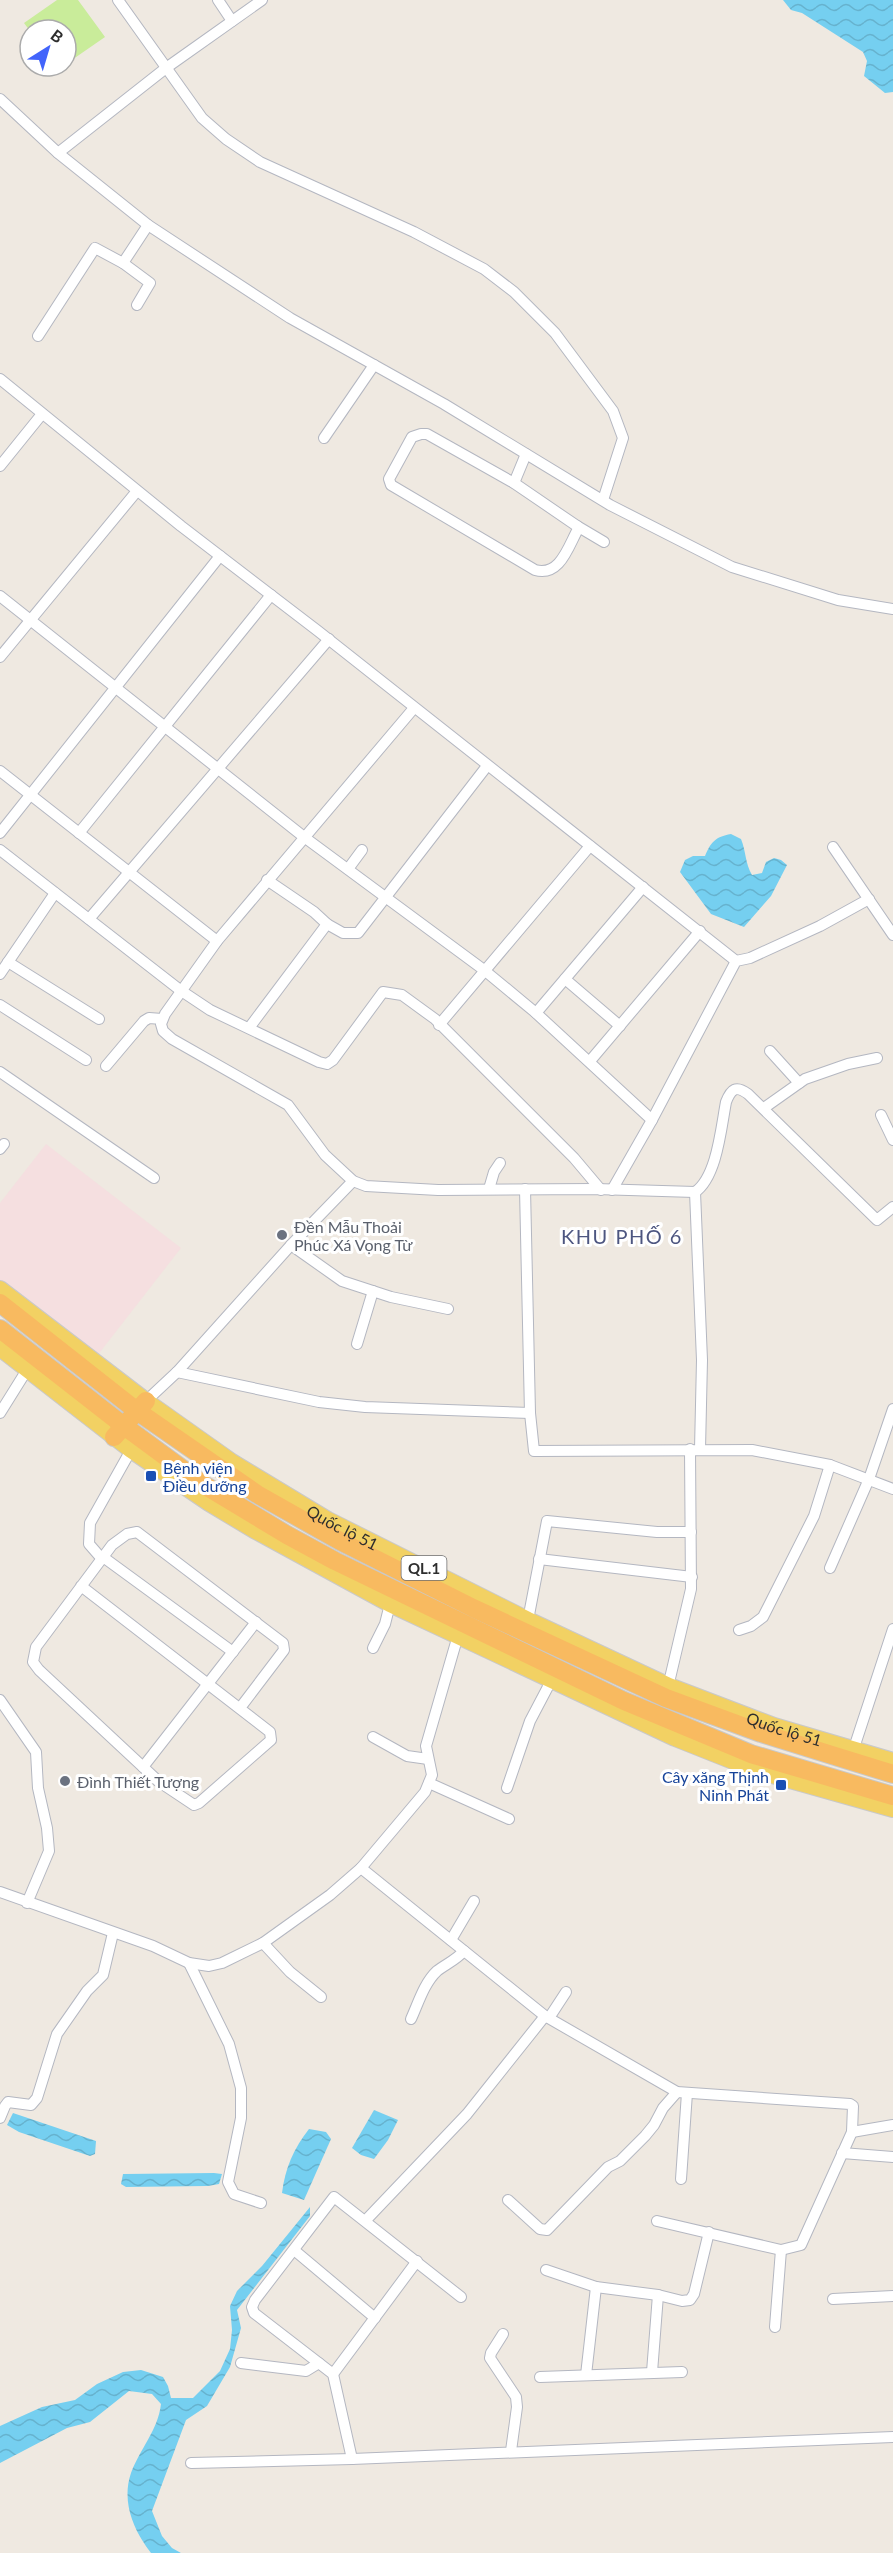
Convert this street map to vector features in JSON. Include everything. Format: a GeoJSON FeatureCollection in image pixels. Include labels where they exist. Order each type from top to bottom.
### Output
{"type":"FeatureCollection","features":[{"type":"Feature","properties":{"kind":"highway","name":"Quốc lộ 51"},"geometry":{"type":"LineString","coordinates":[[0,1303],[142,1406],[221,1470],[294,1516],[468,1616],[591,1692],[751,1754],[893,1796]]}},
{"type":"Feature","properties":{"kind":"highway","name":"Quốc lộ 51"},"geometry":{"type":"LineString","coordinates":[[0,1329],[32,1363],[118,1431],[335,1562],[667,1692],[762,1733],[851,1755],[893,1774]]}},
{"type":"Feature","properties":{"kind":"highway"},"geometry":{"type":"LineString","coordinates":[[118,1431],[142,1406]]}},
{"type":"Feature","properties":{"kind":"main road","name":"Quốc lộ 51"},"geometry":{"type":"LineString","coordinates":[[0,1289],[142,1406]]}},
{"type":"Feature","properties":{"kind":"main road","name":"Quốc lộ 51"},"geometry":{"type":"LineString","coordinates":[[0,1347],[32,1363]]}},
{"type":"Feature","properties":{"kind":"main road","name":"Quốc lộ 51"},"geometry":{"type":"LineString","coordinates":[[118,1431],[130,1450],[254,1530],[390,1604],[468,1616],[528,1620],[667,1692]]}},
{"type":"Feature","properties":{"kind":"main road","name":"Quốc lộ 51"},"geometry":{"type":"LineString","coordinates":[[468,1616],[551,1681],[591,1692],[675,1738],[758,1771],[893,1809]]}},
{"type":"Feature","properties":{"kind":"main road","name":"Quốc lộ 51"},"geometry":{"type":"LineString","coordinates":[[851,1755],[893,1761]]}},
{"type":"Feature","properties":{"kind":"street"},"geometry":{"type":"LineString","coordinates":[[118,0],[202,118],[226,139],[260,162],[444,247],[484,268],[514,291],[555,333],[613,411],[623,438],[603,500]]}},
{"type":"Feature","properties":{"kind":"street"},"geometry":{"type":"LineString","coordinates":[[218,0],[232,21]]}},
{"type":"Feature","properties":{"kind":"street"},"geometry":{"type":"LineString","coordinates":[[58,153],[166,68],[262,0]]}},
{"type":"Feature","properties":{"kind":"street"},"geometry":{"type":"LineString","coordinates":[[0,99],[58,153],[148,225],[290,318],[603,500],[732,567],[838,600],[893,609]]}},
{"type":"Feature","properties":{"kind":"street"},"geometry":{"type":"LineString","coordinates":[[123,263],[148,225]]}},
{"type":"Feature","properties":{"kind":"street"},"geometry":{"type":"LineString","coordinates":[[38,336],[95,248],[123,263],[150,283],[137,305]]}},
{"type":"Feature","properties":{"kind":"street"},"geometry":{"type":"LineString","coordinates":[[324,438],[374,365]]}},
{"type":"Feature","properties":{"kind":"street"},"geometry":{"type":"LineString","coordinates":[[0,379],[137,491],[329,639],[736,961]]}},
{"type":"Feature","properties":{"kind":"street"},"geometry":{"type":"LineString","coordinates":[[0,466],[42,414]]}},
{"type":"Feature","properties":{"kind":"street"},"geometry":{"type":"LineString","coordinates":[[577,526],[578,529],[556,568],[541,572],[391,485],[389,479],[412,437],[427,434],[514,483],[604,542]]}},
{"type":"Feature","properties":{"kind":"street"},"geometry":{"type":"LineString","coordinates":[[514,483],[526,454]]}},
{"type":"Feature","properties":{"kind":"street"},"geometry":{"type":"LineString","coordinates":[[0,657],[137,491]]}},
{"type":"Feature","properties":{"kind":"street"},"geometry":{"type":"LineString","coordinates":[[0,833],[220,556]]}},
{"type":"Feature","properties":{"kind":"street"},"geometry":{"type":"LineString","coordinates":[[79,833],[271,595]]}},
{"type":"Feature","properties":{"kind":"street"},"geometry":{"type":"LineString","coordinates":[[0,596],[303,837],[484,970],[590,1061],[652,1120]]}},
{"type":"Feature","properties":{"kind":"street"},"geometry":{"type":"LineString","coordinates":[[89,920],[329,639]]}},
{"type":"Feature","properties":{"kind":"street"},"geometry":{"type":"LineString","coordinates":[[414,708],[217,941],[180,990],[162,1019],[163,1031],[172,1039],[288,1105],[325,1155],[353,1182],[371,1187],[438,1190],[695,1192],[704,1186],[711,1169],[730,1092],[734,1088],[741,1089],[764,1108],[877,1220],[893,1207]]}},
{"type":"Feature","properties":{"kind":"street"},"geometry":{"type":"LineString","coordinates":[[267,880],[314,912],[327,924],[343,933],[350,935],[357,933],[487,766]]}},
{"type":"Feature","properties":{"kind":"street"},"geometry":{"type":"LineString","coordinates":[[0,771],[217,941]]}},
{"type":"Feature","properties":{"kind":"street"},"geometry":{"type":"LineString","coordinates":[[440,1025],[590,846]]}},
{"type":"Feature","properties":{"kind":"street"},"geometry":{"type":"LineString","coordinates":[[833,847],[893,935]]}},
{"type":"Feature","properties":{"kind":"street"},"geometry":{"type":"LineString","coordinates":[[0,850],[180,990],[210,1010],[309,1058],[327,1064],[342,1050],[382,992],[402,995],[440,1025],[607,1190]]}},
{"type":"Feature","properties":{"kind":"street"},"geometry":{"type":"LineString","coordinates":[[348,869],[362,850]]}},
{"type":"Feature","properties":{"kind":"street"},"geometry":{"type":"LineString","coordinates":[[536,1013],[643,886]]}},
{"type":"Feature","properties":{"kind":"street"},"geometry":{"type":"LineString","coordinates":[[0,974],[55,893]]}},
{"type":"Feature","properties":{"kind":"street"},"geometry":{"type":"LineString","coordinates":[[736,961],[750,958],[819,926],[869,899]]}},
{"type":"Feature","properties":{"kind":"street"},"geometry":{"type":"LineString","coordinates":[[249,1028],[327,924]]}},
{"type":"Feature","properties":{"kind":"street"},"geometry":{"type":"LineString","coordinates":[[590,1061],[700,931]]}},
{"type":"Feature","properties":{"kind":"street"},"geometry":{"type":"LineString","coordinates":[[607,1190],[652,1120],[736,961]]}},
{"type":"Feature","properties":{"kind":"street"},"geometry":{"type":"LineString","coordinates":[[8,962],[99,1019]]}},
{"type":"Feature","properties":{"kind":"street"},"geometry":{"type":"LineString","coordinates":[[565,979],[620,1026]]}},
{"type":"Feature","properties":{"kind":"street"},"geometry":{"type":"LineString","coordinates":[[0,1005],[86,1060]]}},
{"type":"Feature","properties":{"kind":"street"},"geometry":{"type":"LineString","coordinates":[[106,1066],[144,1021],[149,1018],[162,1019]]}},
{"type":"Feature","properties":{"kind":"street"},"geometry":{"type":"LineString","coordinates":[[770,1051],[799,1083]]}},
{"type":"Feature","properties":{"kind":"street"},"geometry":{"type":"LineString","coordinates":[[764,1108],[805,1079],[848,1064],[878,1058]]}},
{"type":"Feature","properties":{"kind":"street"},"geometry":{"type":"LineString","coordinates":[[0,1072],[154,1178]]}},
{"type":"Feature","properties":{"kind":"street"},"geometry":{"type":"LineString","coordinates":[[880,1115],[893,1140]]}},
{"type":"Feature","properties":{"kind":"street"},"geometry":{"type":"LineString","coordinates":[[489,1189],[494,1172],[500,1163]]}},
{"type":"Feature","properties":{"kind":"street"},"geometry":{"type":"LineString","coordinates":[[142,1406],[177,1372],[291,1245],[353,1182]]}},
{"type":"Feature","properties":{"kind":"street"},"geometry":{"type":"LineString","coordinates":[[525,1189],[530,1413],[532,1449],[536,1453],[752,1450],[830,1465],[893,1489]]}},
{"type":"Feature","properties":{"kind":"street"},"geometry":{"type":"LineString","coordinates":[[667,1692],[687,1610],[692,1577],[691,1532],[695,1449],[703,1374],[695,1192]]}},
{"type":"Feature","properties":{"kind":"street"},"geometry":{"type":"LineString","coordinates":[[291,1245],[333,1277],[374,1291],[448,1309]]}},
{"type":"Feature","properties":{"kind":"street"},"geometry":{"type":"LineString","coordinates":[[357,1344],[374,1291]]}},
{"type":"Feature","properties":{"kind":"street"},"geometry":{"type":"LineString","coordinates":[[0,1413],[32,1363]]}},
{"type":"Feature","properties":{"kind":"street"},"geometry":{"type":"LineString","coordinates":[[177,1372],[319,1402],[365,1407],[530,1413]]}},
{"type":"Feature","properties":{"kind":"street"},"geometry":{"type":"LineString","coordinates":[[830,1568],[889,1435],[893,1409]]}},
{"type":"Feature","properties":{"kind":"street"},"geometry":{"type":"LineString","coordinates":[[130,1450],[90,1523],[89,1544],[102,1558],[232,1652]]}},
{"type":"Feature","properties":{"kind":"street"},"geometry":{"type":"LineString","coordinates":[[739,1630],[751,1626],[763,1617],[814,1516],[830,1465]]}},
{"type":"Feature","properties":{"kind":"street"},"geometry":{"type":"LineString","coordinates":[[528,1620],[547,1521],[657,1532],[691,1532]]}},
{"type":"Feature","properties":{"kind":"street"},"geometry":{"type":"LineString","coordinates":[[81,1586],[270,1732],[271,1740],[199,1803],[194,1805],[188,1802],[143,1767],[39,1670],[33,1662],[36,1647],[81,1586],[102,1558],[121,1538],[137,1532],[283,1643],[285,1650],[240,1708]]}},
{"type":"Feature","properties":{"kind":"street"},"geometry":{"type":"LineString","coordinates":[[539,1559],[692,1577]]}},
{"type":"Feature","properties":{"kind":"street"},"geometry":{"type":"LineString","coordinates":[[373,1648],[385,1624],[390,1604]]}},
{"type":"Feature","properties":{"kind":"street"},"geometry":{"type":"LineString","coordinates":[[0,1892],[153,1946],[189,1963],[209,1966],[222,1964],[263,1943],[330,1895],[361,1868],[429,1783],[432,1775],[426,1746],[468,1616]]}},
{"type":"Feature","properties":{"kind":"street"},"geometry":{"type":"LineString","coordinates":[[143,1767],[256,1622]]}},
{"type":"Feature","properties":{"kind":"street"},"geometry":{"type":"LineString","coordinates":[[851,1755],[893,1629]]}},
{"type":"Feature","properties":{"kind":"street"},"geometry":{"type":"LineString","coordinates":[[507,1788],[530,1721],[551,1681]]}},
{"type":"Feature","properties":{"kind":"street"},"geometry":{"type":"LineString","coordinates":[[0,1700],[36,1752],[41,1806],[49,1843],[49,1851],[27,1903]]}},
{"type":"Feature","properties":{"kind":"street"},"geometry":{"type":"LineString","coordinates":[[373,1737],[407,1756],[428,1759]]}},
{"type":"Feature","properties":{"kind":"street"},"geometry":{"type":"LineString","coordinates":[[429,1783],[509,1819]]}},
{"type":"Feature","properties":{"kind":"street"},"geometry":{"type":"LineString","coordinates":[[361,1868],[547,2017],[682,2092],[850,2104],[854,2109],[852,2132],[801,2245],[781,2250],[657,2221]]}},
{"type":"Feature","properties":{"kind":"street"},"geometry":{"type":"LineString","coordinates":[[452,1940],[474,1901]]}},
{"type":"Feature","properties":{"kind":"street"},"geometry":{"type":"LineString","coordinates":[[0,2118],[8,2102],[31,2105],[37,2098],[57,2034],[87,1991],[103,1975],[113,1933]]}},
{"type":"Feature","properties":{"kind":"street"},"geometry":{"type":"LineString","coordinates":[[263,1943],[290,1972],[321,1997]]}},
{"type":"Feature","properties":{"kind":"street"},"geometry":{"type":"LineString","coordinates":[[411,2019],[426,1985],[436,1972],[453,1962],[464,1951]]}},
{"type":"Feature","properties":{"kind":"street"},"geometry":{"type":"LineString","coordinates":[[189,1963],[229,2044],[241,2088],[241,2118],[228,2182],[230,2188],[240,2198],[261,2203]]}},
{"type":"Feature","properties":{"kind":"street"},"geometry":{"type":"LineString","coordinates":[[366,2220],[467,2114],[566,1992]]}},
{"type":"Feature","properties":{"kind":"street"},"geometry":{"type":"LineString","coordinates":[[681,2179],[682,2092]]}},
{"type":"Feature","properties":{"kind":"street"},"geometry":{"type":"LineString","coordinates":[[508,2200],[540,2229],[544,2231],[551,2227],[608,2167],[620,2161],[645,2136],[663,2108],[682,2092]]}},
{"type":"Feature","properties":{"kind":"street"},"geometry":{"type":"LineString","coordinates":[[852,2132],[893,2125]]}},
{"type":"Feature","properties":{"kind":"street"},"geometry":{"type":"LineString","coordinates":[[842,2153],[893,2157]]}},
{"type":"Feature","properties":{"kind":"street"},"geometry":{"type":"LineString","coordinates":[[352,2459],[333,2374],[255,2313],[252,2307],[255,2300],[334,2197],[461,2297]]}},
{"type":"Feature","properties":{"kind":"street"},"geometry":{"type":"LineString","coordinates":[[546,2270],[596,2287],[658,2295],[682,2301],[690,2300],[694,2294],[709,2232]]}},
{"type":"Feature","properties":{"kind":"street"},"geometry":{"type":"LineString","coordinates":[[294,2250],[375,2318]]}},
{"type":"Feature","properties":{"kind":"street"},"geometry":{"type":"LineString","coordinates":[[775,2327],[781,2250]]}},
{"type":"Feature","properties":{"kind":"street"},"geometry":{"type":"LineString","coordinates":[[333,2374],[417,2261]]}},
{"type":"Feature","properties":{"kind":"street"},"geometry":{"type":"LineString","coordinates":[[586,2375],[596,2287]]}},
{"type":"Feature","properties":{"kind":"street"},"geometry":{"type":"LineString","coordinates":[[651,2372],[658,2295]]}},
{"type":"Feature","properties":{"kind":"street"},"geometry":{"type":"LineString","coordinates":[[832,2299],[893,2296]]}},
{"type":"Feature","properties":{"kind":"street"},"geometry":{"type":"LineString","coordinates":[[503,2334],[490,2358],[516,2397],[517,2407],[511,2451]]}},
{"type":"Feature","properties":{"kind":"street"},"geometry":{"type":"LineString","coordinates":[[242,2363],[306,2371],[319,2363]]}},
{"type":"Feature","properties":{"kind":"street"},"geometry":{"type":"LineString","coordinates":[[540,2377],[682,2372]]}},
{"type":"Feature","properties":{"kind":"street"},"geometry":{"type":"LineString","coordinates":[[191,2463],[352,2459],[893,2437]]}},
{"type":"Feature","properties":{"kind":"shaded area"},"geometry":{"type":"Polygon","coordinates":[[[46,1144],[181,1248],[97,1356],[0,1282],[0,1203],[46,1144]]]}},
{"type":"Feature","properties":{"kind":"green space"},"geometry":{"type":"Polygon","coordinates":[[[57,0],[78,0],[105,37],[78,56],[78,18],[31,18],[57,0]]]}},
{"type":"Feature","properties":{"kind":"water"},"geometry":{"type":"Polygon","coordinates":[[[783,0],[893,0],[893,92],[885,93],[864,76],[867,61],[863,52],[802,13],[791,10],[783,0]]]}},
{"type":"Feature","properties":{"kind":"water"},"geometry":{"type":"Polygon","coordinates":[[[731,834],[741,839],[752,875],[762,873],[766,862],[774,858],[787,865],[771,896],[744,927],[711,914],[680,872],[685,860],[693,856],[705,856],[714,841],[731,834]]]}},
{"type":"Feature","properties":{"kind":"water"},"geometry":{"type":"Polygon","coordinates":[[[374,2110],[398,2120],[388,2140],[374,2159],[361,2155],[352,2148],[374,2110]]]}},
{"type":"Feature","properties":{"kind":"water"},"geometry":{"type":"Polygon","coordinates":[[[13,2113],[96,2141],[95,2154],[90,2156],[19,2132],[7,2125],[13,2113]]]}},
{"type":"Feature","properties":{"kind":"water"},"geometry":{"type":"Polygon","coordinates":[[[309,2129],[326,2132],[331,2139],[304,2200],[282,2193],[291,2159],[309,2129]]]}},
{"type":"Feature","properties":{"kind":"water"},"geometry":{"type":"Polygon","coordinates":[[[123,2174],[222,2174],[219,2184],[208,2186],[126,2187],[121,2184],[123,2174]]]}},
{"type":"Feature","properties":{"kind":"water"},"geometry":{"type":"Polygon","coordinates":[[[310,2207],[310,2216],[237,2310],[241,2328],[230,2367],[207,2406],[186,2420],[152,2511],[162,2536],[172,2548],[181,2553],[151,2553],[139,2535],[128,2505],[128,2484],[131,2473],[153,2431],[161,2404],[152,2394],[129,2391],[90,2422],[67,2428],[0,2463],[0,2426],[42,2407],[75,2400],[97,2384],[123,2372],[141,2370],[163,2377],[171,2398],[193,2398],[220,2371],[230,2349],[232,2330],[230,2306],[237,2291],[262,2266],[310,2207]]]}},
{"type":"Feature","properties":{"kind":"place","name":"Đền Mẫu Thoải Phúc Xá Vọng Từ"},"geometry":{"type":"Point","coordinates":[282,1235]}},
{"type":"Feature","properties":{"kind":"place","name":"Bệnh viện Điều dưỡng"},"geometry":{"type":"Point","coordinates":[151,1476]}},
{"type":"Feature","properties":{"kind":"place","name":"Đình Thiết Tượng"},"geometry":{"type":"Point","coordinates":[65,1781]}},
{"type":"Feature","properties":{"kind":"place","name":"Cây xăng Thịnh Ninh Phát"},"geometry":{"type":"Point","coordinates":[781,1785]}},
{"type":"Feature","properties":{"kind":"district","name":"KHU PHỐ 6"},"geometry":{"type":"Point","coordinates":[622,1236]}}]}
